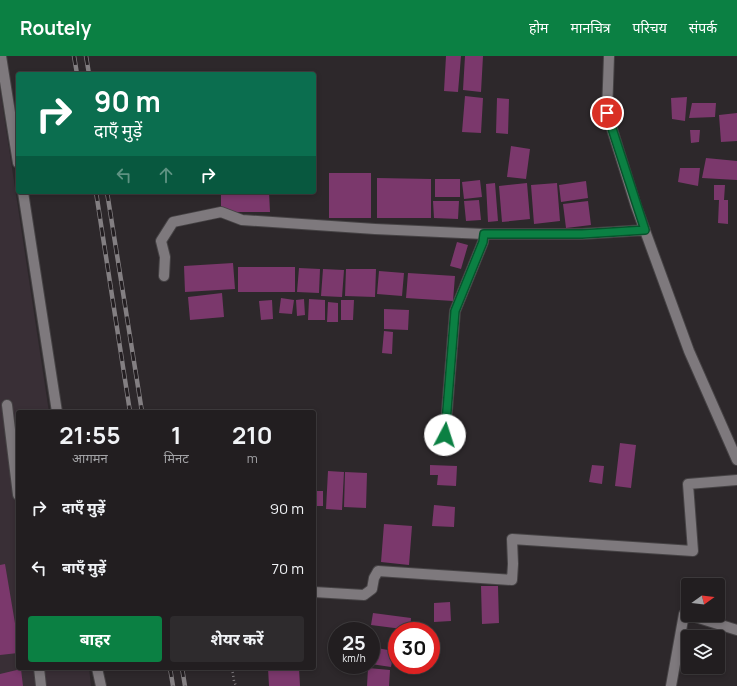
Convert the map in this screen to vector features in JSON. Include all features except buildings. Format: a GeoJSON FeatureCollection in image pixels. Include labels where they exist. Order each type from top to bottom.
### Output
{"type":"FeatureCollection","features":[{"type":"Feature","properties":{"kind":"street"},"geometry":{"type":"LineString","coordinates":[[1,56],[16,150]]}},
{"type":"Feature","properties":{"kind":"street"},"geometry":{"type":"LineString","coordinates":[[608,56],[607,113],[645,230],[689,351],[737,460]]}},
{"type":"Feature","properties":{"kind":"street"},"geometry":{"type":"LineString","coordinates":[[22,194],[57,410]]}},
{"type":"Feature","properties":{"kind":"street"},"geometry":{"type":"LineString","coordinates":[[164,276],[165,257],[161,241],[173,222],[221,212],[242,220],[375,229],[484,234],[582,234],[645,230]]}},
{"type":"Feature","properties":{"kind":"street"},"geometry":{"type":"LineString","coordinates":[[445,435],[455,311],[483,242],[484,234]]}},
{"type":"Feature","properties":{"kind":"street"},"geometry":{"type":"LineString","coordinates":[[7,405],[16,479]]}},
{"type":"Feature","properties":{"kind":"street"},"geometry":{"type":"LineString","coordinates":[[316,592],[364,596],[372,589],[374,578],[378,571],[512,580],[512,539],[693,551],[688,484],[737,480]]}},
{"type":"Feature","properties":{"kind":"street"},"geometry":{"type":"LineString","coordinates":[[671,686],[683,622]]}},
{"type":"Feature","properties":{"kind":"street"},"geometry":{"type":"LineString","coordinates":[[711,622],[737,630]]}},
{"type":"Feature","properties":{"kind":"street"},"geometry":{"type":"LineString","coordinates":[[39,670],[41,686]]}},
{"type":"Feature","properties":{"kind":"street"},"geometry":{"type":"LineString","coordinates":[[97,670],[101,686]]}},
{"type":"Feature","properties":{"kind":"path"},"geometry":{"type":"LineString","coordinates":[[232,670],[236,686]]}},
{"type":"Feature","properties":{"kind":"shaded area"},"geometry":{"type":"Polygon","coordinates":[[[0,89],[49,410],[16,410],[16,670],[89,670],[91,686],[0,686],[0,89]]]}},
{"type":"Feature","properties":{"kind":"railway"},"geometry":{"type":"LineString","coordinates":[[74,56],[77,72]]}},
{"type":"Feature","properties":{"kind":"railway"},"geometry":{"type":"LineString","coordinates":[[86,56],[89,72]]}},
{"type":"Feature","properties":{"kind":"railway"},"geometry":{"type":"LineString","coordinates":[[96,194],[130,410]]}},
{"type":"Feature","properties":{"kind":"railway"},"geometry":{"type":"LineString","coordinates":[[107,194],[142,410]]}},
{"type":"Feature","properties":{"kind":"railway"},"geometry":{"type":"LineString","coordinates":[[170,670],[173,686]]}},
{"type":"Feature","properties":{"kind":"railway"},"geometry":{"type":"LineString","coordinates":[[182,670],[185,686]]}},
{"type":"Feature","properties":{"kind":"route"},"geometry":{"type":"LineString","coordinates":[[445,435],[455,311],[483,242],[484,234],[582,234],[645,230],[607,113]]}}]}
